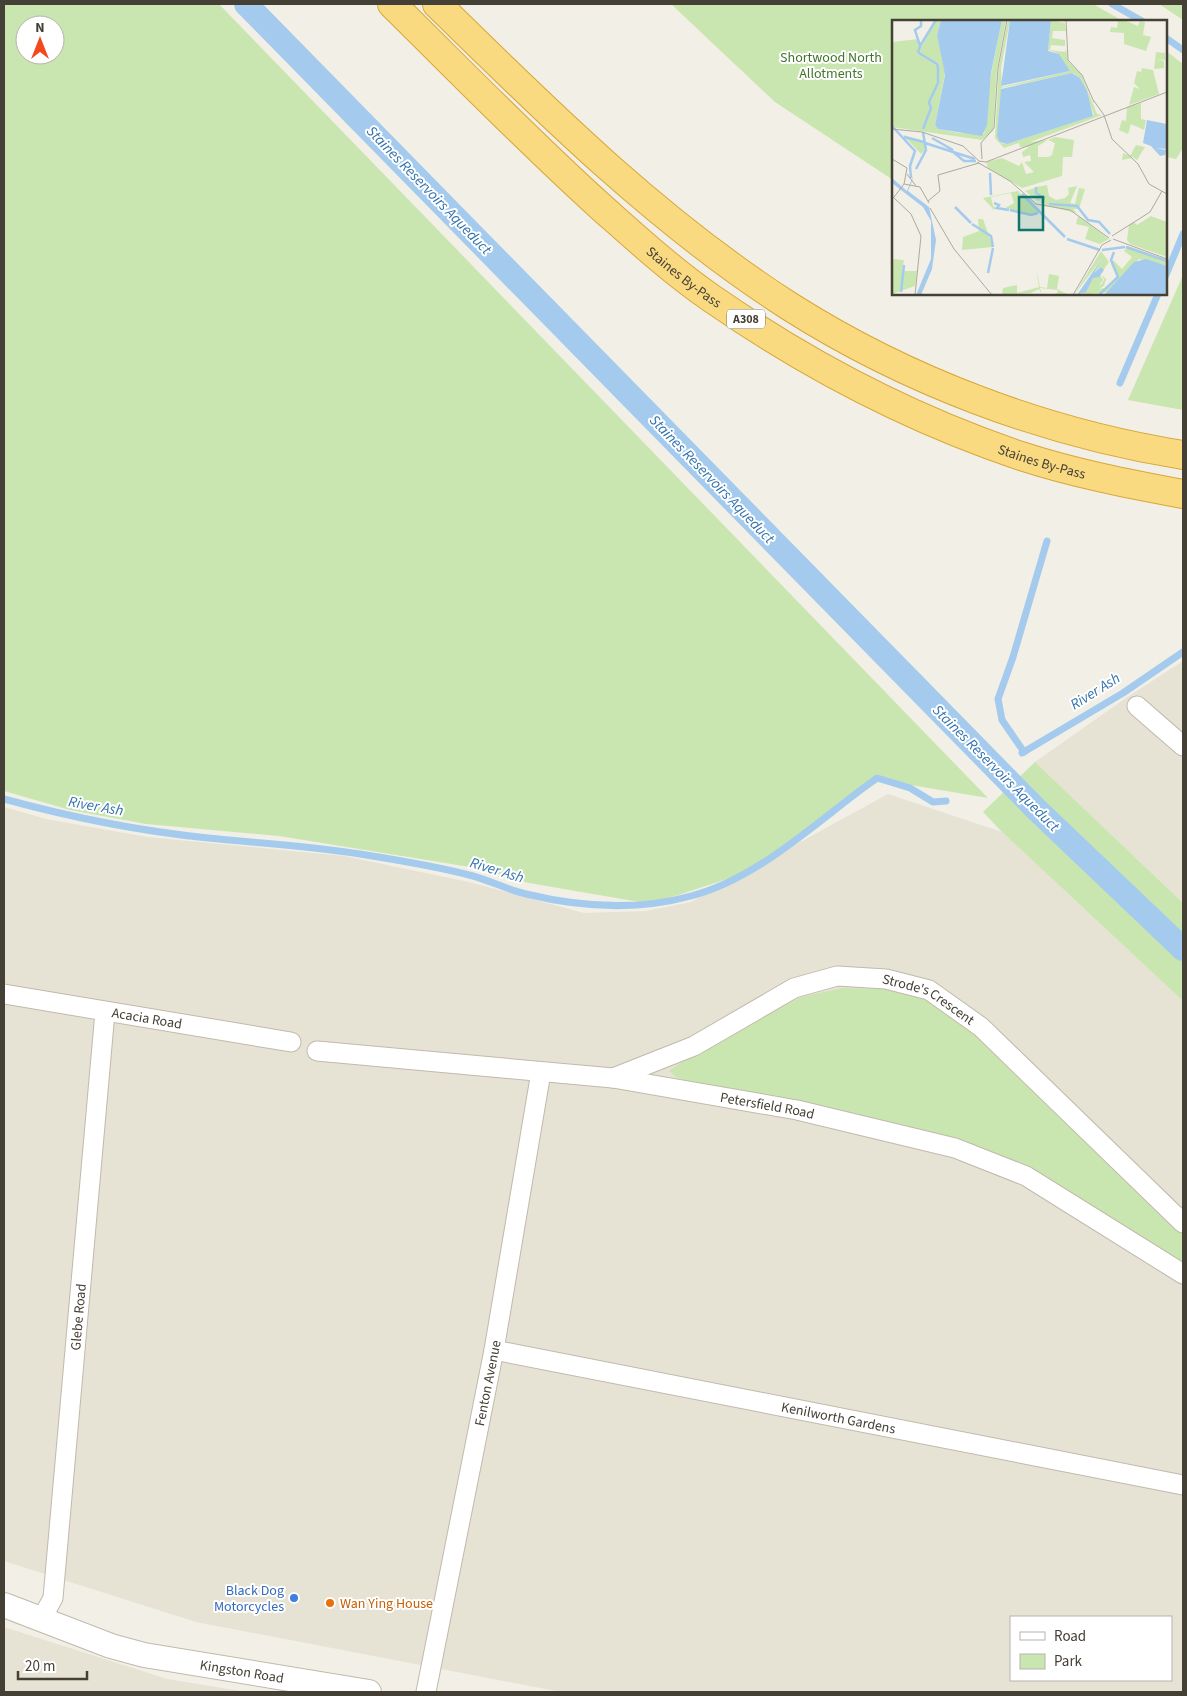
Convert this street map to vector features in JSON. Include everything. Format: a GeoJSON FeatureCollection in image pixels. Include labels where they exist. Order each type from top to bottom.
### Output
{"type":"FeatureCollection","features":[{"type":"Feature","properties":{"kind":"highway","name":"Staines By-Pass"},"geometry":{"type":"LineString","coordinates":[[392,4],[557,167],[635,238],[711,298],[831,373],[896,406],[1021,456],[1121,482],[1183,494]]}},
{"type":"Feature","properties":{"kind":"highway","name":"A308"},"geometry":{"type":"LineString","coordinates":[[437,4],[529,94],[628,184],[678,226],[789,306],[888,360],[995,407],[1111,440],[1183,455]]}},
{"type":"Feature","properties":{"kind":"street"},"geometry":{"type":"LineString","coordinates":[[1137,706],[1183,746]]}},
{"type":"Feature","properties":{"kind":"street","name":"Strode's Crescent"},"geometry":{"type":"LineString","coordinates":[[613,1078],[694,1046],[794,988],[837,976],[886,979],[929,990],[981,1027],[1183,1223]]}},
{"type":"Feature","properties":{"kind":"street","name":"Acacia Road"},"geometry":{"type":"LineString","coordinates":[[4,994],[291,1042]]}},
{"type":"Feature","properties":{"kind":"street","name":"Glebe Road"},"geometry":{"type":"LineString","coordinates":[[42,1618],[53,1598],[104,1012]]}},
{"type":"Feature","properties":{"kind":"street","name":"Petersfield Road"},"geometry":{"type":"LineString","coordinates":[[317,1051],[613,1078],[797,1110],[955,1148],[1026,1176],[1183,1274]]}},
{"type":"Feature","properties":{"kind":"street","name":"Fenton Avenue"},"geometry":{"type":"LineString","coordinates":[[426,1692],[494,1350],[541,1072]]}},
{"type":"Feature","properties":{"kind":"street","name":"Kenilworth Gardens"},"geometry":{"type":"LineString","coordinates":[[494,1350],[1183,1485]]}},
{"type":"Feature","properties":{"kind":"street","name":"Kingston Road"},"geometry":{"type":"LineString","coordinates":[[4,1605],[112,1646],[144,1655],[319,1688],[368,1692]]}},
{"type":"Feature","properties":{"kind":"shaded area"},"geometry":{"type":"Polygon","coordinates":[[[1183,661],[1183,903],[1035,762],[1123,700],[1183,661]]]}},
{"type":"Feature","properties":{"kind":"shaded area"},"geometry":{"type":"Polygon","coordinates":[[[888,794],[1002,832],[1183,1001],[1183,1692],[561,1692],[196,1622],[4,1561],[4,807],[46,819],[147,837],[344,856],[469,882],[584,913],[646,911],[691,902],[888,794]]]}},
{"type":"Feature","properties":{"kind":"shaded area"},"geometry":{"type":"Polygon","coordinates":[[[4,1627],[167,1679],[247,1692],[4,1692],[4,1627]]]}},
{"type":"Feature","properties":{"kind":"green space"},"geometry":{"type":"Polygon","coordinates":[[[4,4],[219,4],[988,798],[881,780],[745,873],[651,904],[529,883],[476,868],[279,836],[146,824],[70,810],[4,791],[4,4]]]}},
{"type":"Feature","properties":{"kind":"green space","name":"Shortwood North Allotments"},"geometry":{"type":"Polygon","coordinates":[[[671,4],[1093,4],[1121,20],[892,20],[892,179],[775,102],[671,4]]]}},
{"type":"Feature","properties":{"kind":"green space"},"geometry":{"type":"Polygon","coordinates":[[[1159,4],[1183,4],[1183,20],[1159,4]]]}},
{"type":"Feature","properties":{"kind":"green space"},"geometry":{"type":"Polygon","coordinates":[[[1167,52],[1183,64],[1183,148],[1176,159],[1167,157],[1167,52]]]}},
{"type":"Feature","properties":{"kind":"green space"},"geometry":{"type":"Polygon","coordinates":[[[1183,275],[1183,410],[1128,400],[1183,275]]]}},
{"type":"Feature","properties":{"kind":"green space"},"geometry":{"type":"Polygon","coordinates":[[[1035,762],[1183,903],[1183,1001],[983,812],[1035,762]]]}},
{"type":"Feature","properties":{"kind":"green space"},"geometry":{"type":"Polygon","coordinates":[[[843,988],[929,990],[1183,1223],[1183,1274],[1025,1176],[760,1105],[676,1077],[669,1071],[702,1048],[801,997],[843,988]]]}},
{"type":"Feature","properties":{"kind":"waterway","name":"Staines Reservoirs Aqueduct"},"geometry":{"type":"LineString","coordinates":[[246,4],[1036,809],[1183,949]]}},
{"type":"Feature","properties":{"kind":"waterway"},"geometry":{"type":"LineString","coordinates":[[1112,4],[1140,20]]}},
{"type":"Feature","properties":{"kind":"waterway"},"geometry":{"type":"LineString","coordinates":[[1167,39],[1183,50]]}},
{"type":"Feature","properties":{"kind":"waterway"},"geometry":{"type":"LineString","coordinates":[[1167,273],[1183,234]]}},
{"type":"Feature","properties":{"kind":"waterway"},"geometry":{"type":"LineString","coordinates":[[1120,383],[1158,295]]}},
{"type":"Feature","properties":{"kind":"waterway"},"geometry":{"type":"LineString","coordinates":[[1024,752],[1002,720],[998,699],[1013,657],[1047,541]]}},
{"type":"Feature","properties":{"kind":"waterway","name":"River Ash"},"geometry":{"type":"LineString","coordinates":[[1022,753],[1123,693],[1183,652]]}},
{"type":"Feature","properties":{"kind":"waterway","name":"River Ash"},"geometry":{"type":"LineString","coordinates":[[4,799],[54,812],[156,831],[322,849],[403,861],[473,876],[519,892],[546,898],[609,906],[671,901],[691,896],[741,876],[788,846],[877,778],[910,788],[933,802],[946,801]]}},
{"type":"Feature","properties":{"kind":"place","name":"Black Dog Motorcycles"},"geometry":{"type":"Point","coordinates":[294,1598]}},
{"type":"Feature","properties":{"kind":"place","name":"Wan Ying House"},"geometry":{"type":"Point","coordinates":[330,1603]}}]}
